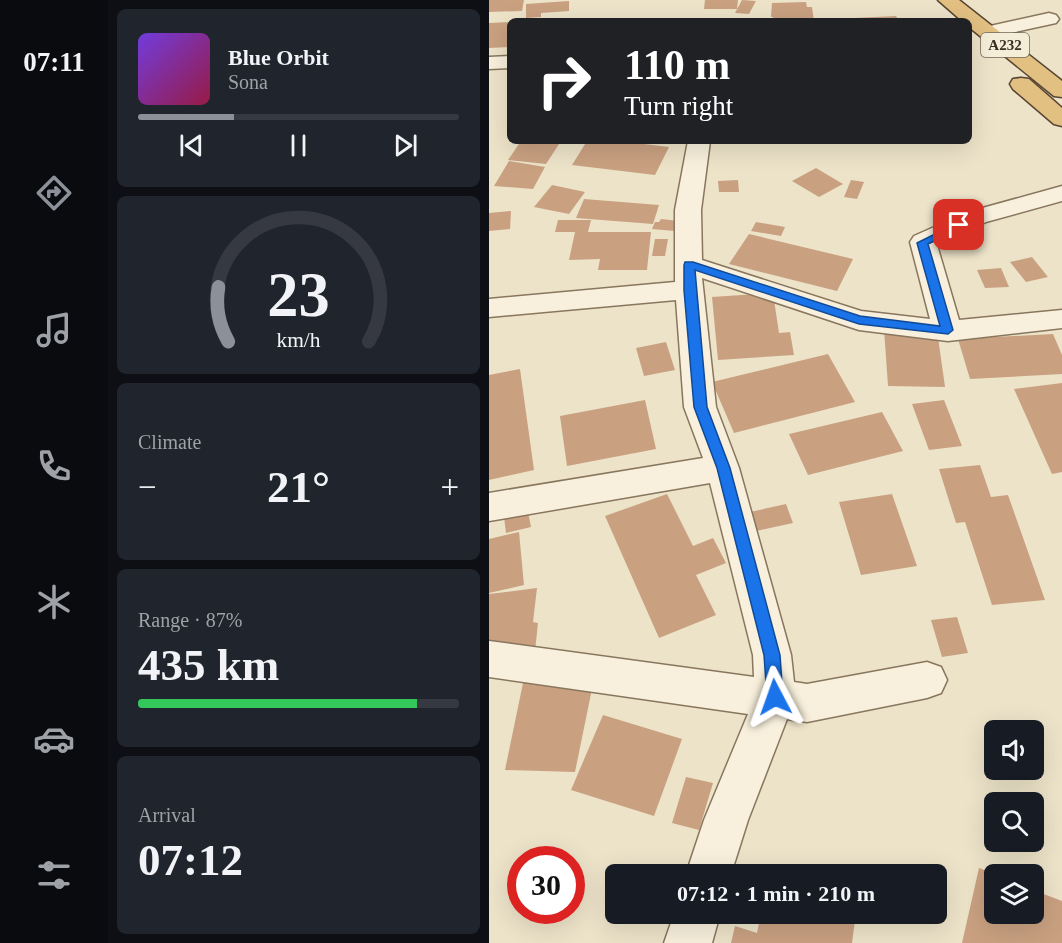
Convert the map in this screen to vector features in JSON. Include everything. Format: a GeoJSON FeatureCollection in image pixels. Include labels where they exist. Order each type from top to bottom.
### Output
{"type":"FeatureCollection","features":[{"type":"Feature","properties":{"kind":"highway","name":"A232"},"geometry":{"type":"LineString","coordinates":[[939,4],[945,18]]}},
{"type":"Feature","properties":{"kind":"highway","name":"A232"},"geometry":{"type":"LineString","coordinates":[[939,4],[964,18]]}},
{"type":"Feature","properties":{"kind":"highway","name":"A232"},"geometry":{"type":"LineString","coordinates":[[972,23],[988,32],[1062,91]]}},
{"type":"Feature","properties":{"kind":"highway","name":"A232"},"geometry":{"type":"LineString","coordinates":[[972,44],[1062,119]]}},
{"type":"Feature","properties":{"kind":"street"},"geometry":{"type":"LineString","coordinates":[[1032,6],[1055,23]]}},
{"type":"Feature","properties":{"kind":"street"},"geometry":{"type":"LineString","coordinates":[[988,32],[1055,23]]}},
{"type":"Feature","properties":{"kind":"street"},"geometry":{"type":"LineString","coordinates":[[489,63],[507,62]]}},
{"type":"Feature","properties":{"kind":"street"},"geometry":{"type":"LineString","coordinates":[[699,144],[688,210],[689,277],[700,407],[723,468],[772,655],[775,697],[726,820],[712,864]]}},
{"type":"Feature","properties":{"kind":"street"},"geometry":{"type":"LineString","coordinates":[[948,330],[923,243],[977,217],[1062,194]]}},
{"type":"Feature","properties":{"kind":"street"},"geometry":{"type":"LineString","coordinates":[[489,309],[689,277],[859,320],[948,330],[1062,319]]}},
{"type":"Feature","properties":{"kind":"street"},"geometry":{"type":"LineString","coordinates":[[489,507],[723,468]]}},
{"type":"Feature","properties":{"kind":"street"},"geometry":{"type":"LineString","coordinates":[[489,659],[807,703],[927,680]]}},
{"type":"Feature","properties":{"kind":"street"},"geometry":{"type":"LineString","coordinates":[[688,943],[694,924]]}},
{"type":"Feature","properties":{"kind":"building"},"geometry":{"type":"Polygon","coordinates":[[[489,0],[524,0],[522,11],[489,12],[489,0]]]}},
{"type":"Feature","properties":{"kind":"building"},"geometry":{"type":"Polygon","coordinates":[[[705,0],[738,0],[737,9],[704,9],[705,0]]]}},
{"type":"Feature","properties":{"kind":"building"},"geometry":{"type":"Polygon","coordinates":[[[742,0],[756,1],[749,14],[735,13],[742,0]]]}},
{"type":"Feature","properties":{"kind":"building"},"geometry":{"type":"Polygon","coordinates":[[[569,1],[569,11],[541,13],[541,17],[526,18],[526,4],[569,1]]]}},
{"type":"Feature","properties":{"kind":"building"},"geometry":{"type":"Polygon","coordinates":[[[806,2],[807,7],[812,7],[814,18],[773,18],[771,17],[772,3],[806,2]]]}},
{"type":"Feature","properties":{"kind":"building"},"geometry":{"type":"Polygon","coordinates":[[[896,16],[897,18],[854,18],[896,16]]]}},
{"type":"Feature","properties":{"kind":"building"},"geometry":{"type":"Polygon","coordinates":[[[507,22],[507,47],[489,48],[489,23],[507,22]]]}},
{"type":"Feature","properties":{"kind":"building"},"geometry":{"type":"Polygon","coordinates":[[[519,144],[559,144],[546,164],[508,160],[519,144]]]}},
{"type":"Feature","properties":{"kind":"building"},"geometry":{"type":"Polygon","coordinates":[[[585,144],[644,144],[669,147],[655,175],[572,165],[585,144]]]}},
{"type":"Feature","properties":{"kind":"building"},"geometry":{"type":"Polygon","coordinates":[[[509,161],[545,167],[533,189],[494,186],[509,161]]]}},
{"type":"Feature","properties":{"kind":"building"},"geometry":{"type":"Polygon","coordinates":[[[816,168],[843,184],[819,197],[792,181],[816,168]]]}},
{"type":"Feature","properties":{"kind":"building"},"geometry":{"type":"Polygon","coordinates":[[[738,180],[739,192],[719,192],[718,181],[738,180]]]}},
{"type":"Feature","properties":{"kind":"building"},"geometry":{"type":"Polygon","coordinates":[[[851,180],[864,182],[857,199],[844,197],[851,180]]]}},
{"type":"Feature","properties":{"kind":"building"},"geometry":{"type":"Polygon","coordinates":[[[552,185],[585,192],[569,214],[534,207],[552,185]]]}},
{"type":"Feature","properties":{"kind":"building"},"geometry":{"type":"Polygon","coordinates":[[[584,199],[659,205],[653,224],[576,218],[584,199]]]}},
{"type":"Feature","properties":{"kind":"building"},"geometry":{"type":"Polygon","coordinates":[[[511,211],[510,229],[489,231],[489,213],[511,211]]]}},
{"type":"Feature","properties":{"kind":"building"},"geometry":{"type":"Polygon","coordinates":[[[661,219],[679,221],[675,231],[652,229],[655,222],[661,219]]]}},
{"type":"Feature","properties":{"kind":"building"},"geometry":{"type":"Polygon","coordinates":[[[558,220],[591,220],[588,232],[651,232],[647,270],[598,270],[600,259],[569,260],[575,232],[555,232],[558,220]]]}},
{"type":"Feature","properties":{"kind":"building"},"geometry":{"type":"Polygon","coordinates":[[[756,222],[785,227],[781,236],[751,231],[756,222]]]}},
{"type":"Feature","properties":{"kind":"building"},"geometry":{"type":"Polygon","coordinates":[[[749,234],[853,259],[837,291],[729,264],[749,234]]]}},
{"type":"Feature","properties":{"kind":"building"},"geometry":{"type":"Polygon","coordinates":[[[655,239],[668,239],[665,256],[652,256],[655,239]]]}},
{"type":"Feature","properties":{"kind":"building"},"geometry":{"type":"Polygon","coordinates":[[[1032,257],[1048,277],[1026,282],[1010,262],[1032,257]]]}},
{"type":"Feature","properties":{"kind":"building"},"geometry":{"type":"Polygon","coordinates":[[[1001,268],[1009,287],[985,288],[977,270],[1001,268]]]}},
{"type":"Feature","properties":{"kind":"building"},"geometry":{"type":"Polygon","coordinates":[[[773,293],[779,333],[790,332],[794,355],[718,360],[712,297],[773,293]]]}},
{"type":"Feature","properties":{"kind":"building"},"geometry":{"type":"Polygon","coordinates":[[[884,329],[937,330],[945,387],[888,386],[884,329]]]}},
{"type":"Feature","properties":{"kind":"building"},"geometry":{"type":"Polygon","coordinates":[[[1053,334],[1062,355],[1062,374],[970,379],[958,339],[1053,334]]]}},
{"type":"Feature","properties":{"kind":"building"},"geometry":{"type":"Polygon","coordinates":[[[666,342],[675,370],[644,376],[636,348],[666,342]]]}},
{"type":"Feature","properties":{"kind":"building"},"geometry":{"type":"Polygon","coordinates":[[[828,354],[855,402],[734,433],[712,382],[828,354]]]}},
{"type":"Feature","properties":{"kind":"building"},"geometry":{"type":"Polygon","coordinates":[[[520,369],[534,470],[489,480],[489,375],[520,369]]]}},
{"type":"Feature","properties":{"kind":"building"},"geometry":{"type":"Polygon","coordinates":[[[1062,383],[1062,472],[1052,474],[1014,389],[1062,383]]]}},
{"type":"Feature","properties":{"kind":"building"},"geometry":{"type":"Polygon","coordinates":[[[645,400],[656,449],[567,466],[560,416],[645,400]]]}},
{"type":"Feature","properties":{"kind":"building"},"geometry":{"type":"Polygon","coordinates":[[[944,400],[962,446],[929,450],[912,404],[944,400]]]}},
{"type":"Feature","properties":{"kind":"building"},"geometry":{"type":"Polygon","coordinates":[[[882,412],[903,451],[808,475],[789,434],[882,412]]]}},
{"type":"Feature","properties":{"kind":"building"},"geometry":{"type":"Polygon","coordinates":[[[980,465],[991,497],[1008,495],[1045,600],[992,605],[965,522],[956,523],[939,469],[980,465]]]}},
{"type":"Feature","properties":{"kind":"building"},"geometry":{"type":"Polygon","coordinates":[[[667,494],[693,546],[713,538],[726,563],[696,575],[716,615],[659,638],[605,516],[667,494]]]}},
{"type":"Feature","properties":{"kind":"building"},"geometry":{"type":"Polygon","coordinates":[[[892,494],[917,566],[861,575],[839,502],[892,494]]]}},
{"type":"Feature","properties":{"kind":"building"},"geometry":{"type":"Polygon","coordinates":[[[786,504],[793,523],[756,531],[750,512],[786,504]]]}},
{"type":"Feature","properties":{"kind":"building"},"geometry":{"type":"Polygon","coordinates":[[[528,512],[531,527],[506,533],[504,517],[528,512]]]}},
{"type":"Feature","properties":{"kind":"building"},"geometry":{"type":"Polygon","coordinates":[[[519,532],[524,585],[489,593],[489,539],[519,532]]]}},
{"type":"Feature","properties":{"kind":"building"},"geometry":{"type":"Polygon","coordinates":[[[537,588],[533,622],[538,623],[535,651],[489,644],[489,594],[537,588]]]}},
{"type":"Feature","properties":{"kind":"building"},"geometry":{"type":"Polygon","coordinates":[[[957,617],[968,653],[942,657],[931,620],[957,617]]]}},
{"type":"Feature","properties":{"kind":"building"},"geometry":{"type":"Polygon","coordinates":[[[523,683],[593,684],[575,772],[505,770],[523,683]]]}},
{"type":"Feature","properties":{"kind":"building"},"geometry":{"type":"Polygon","coordinates":[[[603,715],[682,739],[654,816],[571,790],[603,715]]]}},
{"type":"Feature","properties":{"kind":"building"},"geometry":{"type":"Polygon","coordinates":[[[686,777],[713,783],[699,830],[672,823],[686,777]]]}},
{"type":"Feature","properties":{"kind":"building"},"geometry":{"type":"Polygon","coordinates":[[[979,868],[984,870],[984,924],[1044,924],[1044,894],[1062,901],[1062,943],[962,943],[979,868]]]}},
{"type":"Feature","properties":{"kind":"building"},"geometry":{"type":"Polygon","coordinates":[[[759,924],[854,924],[852,943],[731,943],[735,926],[757,933],[759,924]]]}},
{"type":"Feature","properties":{"kind":"route"},"geometry":{"type":"LineString","coordinates":[[775,697],[772,655],[723,468],[700,407],[689,290],[689,265],[859,320],[948,330],[923,243],[959,225]]}}]}
